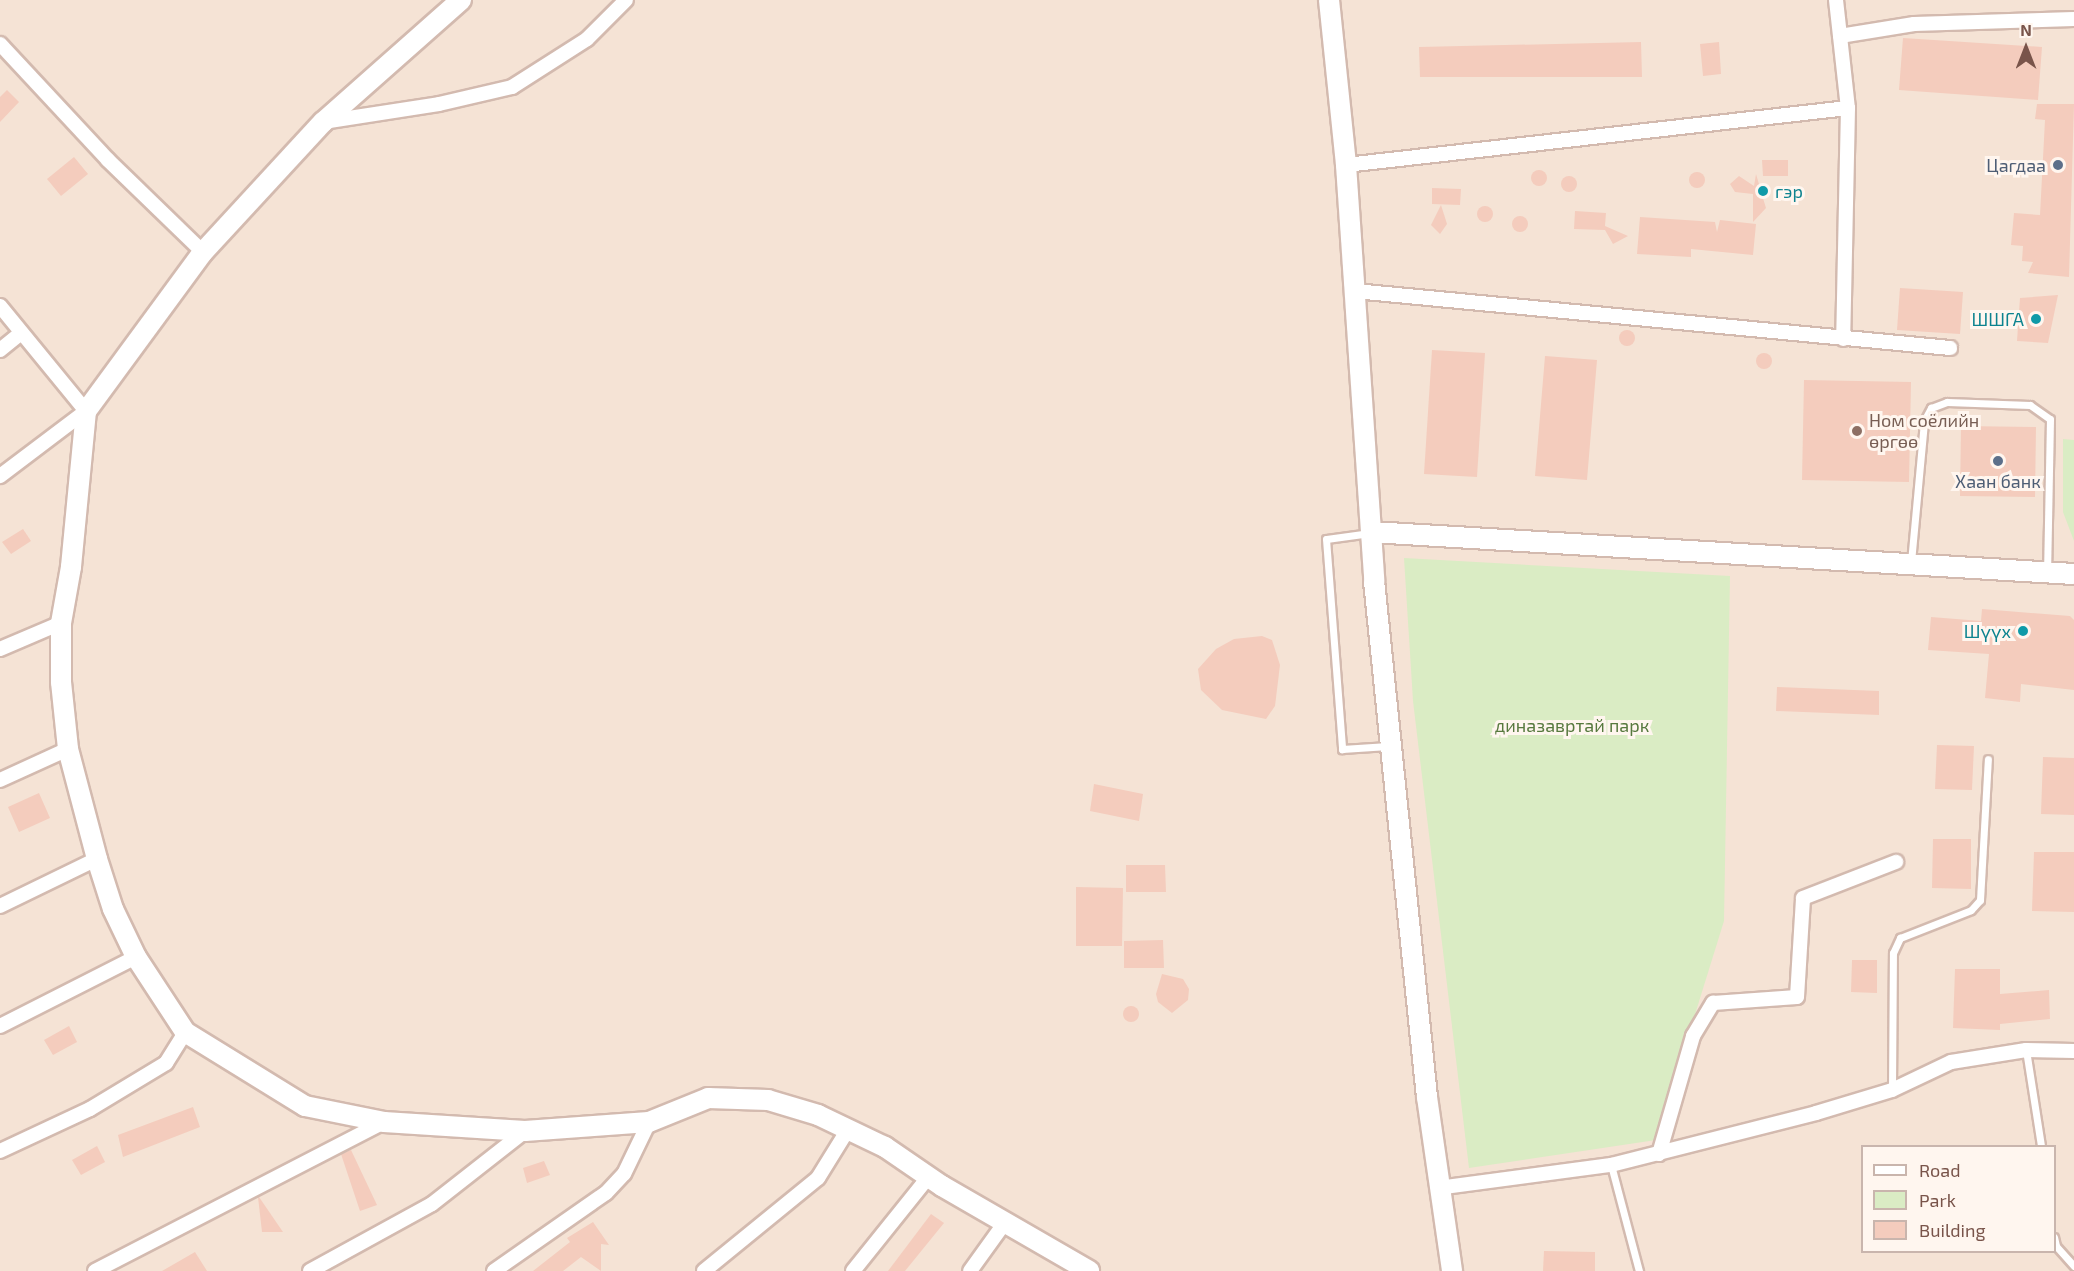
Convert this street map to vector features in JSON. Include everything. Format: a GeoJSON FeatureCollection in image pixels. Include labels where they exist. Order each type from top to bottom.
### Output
{"type":"FeatureCollection","features":[{"type":"Feature","properties":{"kind":"street"},"geometry":{"type":"LineString","coordinates":[[0,476],[86,411],[203,252],[323,122],[443,11],[461,0]]}},
{"type":"Feature","properties":{"kind":"street"},"geometry":{"type":"LineString","coordinates":[[323,122],[439,104],[512,87],[587,39],[626,0]]}},
{"type":"Feature","properties":{"kind":"street"},"geometry":{"type":"LineString","coordinates":[[1329,0],[1346,165],[1371,532],[1391,745],[1438,1188],[1452,1271]]}},
{"type":"Feature","properties":{"kind":"street"},"geometry":{"type":"LineString","coordinates":[[1836,0],[1848,108],[1843,339]]}},
{"type":"Feature","properties":{"kind":"street"},"geometry":{"type":"LineString","coordinates":[[1840,36],[1914,24],[2074,19]]}},
{"type":"Feature","properties":{"kind":"street"},"geometry":{"type":"LineString","coordinates":[[0,44],[108,160],[203,252]]}},
{"type":"Feature","properties":{"kind":"street"},"geometry":{"type":"LineString","coordinates":[[1346,165],[1848,108]]}},
{"type":"Feature","properties":{"kind":"street"},"geometry":{"type":"LineString","coordinates":[[1355,291],[1950,348]]}},
{"type":"Feature","properties":{"kind":"street"},"geometry":{"type":"LineString","coordinates":[[0,306],[86,411],[71,567],[62,623],[61,682],[68,749],[97,859],[113,909],[136,957],[185,1032],[305,1106],[384,1122],[525,1131],[649,1122],[708,1098],[768,1100],[818,1116],[885,1147],[1079,1269]]}},
{"type":"Feature","properties":{"kind":"street"},"geometry":{"type":"LineString","coordinates":[[2,346],[21,333]]}},
{"type":"Feature","properties":{"kind":"street"},"geometry":{"type":"LineString","coordinates":[[1371,532],[2074,574]]}},
{"type":"Feature","properties":{"kind":"street"},"geometry":{"type":"LineString","coordinates":[[0,649],[62,623]]}},
{"type":"Feature","properties":{"kind":"street"},"geometry":{"type":"LineString","coordinates":[[0,780],[68,749]]}},
{"type":"Feature","properties":{"kind":"street"},"geometry":{"type":"LineString","coordinates":[[0,906],[97,859]]}},
{"type":"Feature","properties":{"kind":"street"},"geometry":{"type":"LineString","coordinates":[[1659,1154],[1693,1036],[1713,1003],[1797,997],[1803,898],[1896,862]]}},
{"type":"Feature","properties":{"kind":"street"},"geometry":{"type":"LineString","coordinates":[[0,1026],[136,957]]}},
{"type":"Feature","properties":{"kind":"street"},"geometry":{"type":"LineString","coordinates":[[0,1151],[90,1108],[166,1063],[185,1032]]}},
{"type":"Feature","properties":{"kind":"street"},"geometry":{"type":"LineString","coordinates":[[1438,1188],[1611,1166],[1892,1090],[1951,1062],[2026,1050],[2074,1051]]}},
{"type":"Feature","properties":{"kind":"street"},"geometry":{"type":"LineString","coordinates":[[95,1271],[384,1122]]}},
{"type":"Feature","properties":{"kind":"street"},"geometry":{"type":"LineString","coordinates":[[494,1271],[606,1193],[624,1174],[649,1122]]}},
{"type":"Feature","properties":{"kind":"street"},"geometry":{"type":"LineString","coordinates":[[310,1271],[432,1203],[525,1131]]}},
{"type":"Feature","properties":{"kind":"street"},"geometry":{"type":"LineString","coordinates":[[704,1271],[818,1178],[847,1131]]}},
{"type":"Feature","properties":{"kind":"street"},"geometry":{"type":"LineString","coordinates":[[853,1271],[930,1175]]}},
{"type":"Feature","properties":{"kind":"street"},"geometry":{"type":"LineString","coordinates":[[970,1271],[1005,1221]]}},
{"type":"Feature","properties":{"kind":"lane"},"geometry":{"type":"LineString","coordinates":[[1911,564],[1924,421],[1931,408],[1947,402],[2030,405],[2050,419],[2047,572]]}},
{"type":"Feature","properties":{"kind":"lane"},"geometry":{"type":"LineString","coordinates":[[1371,532],[1326,539],[1342,749],[1391,745]]}},
{"type":"Feature","properties":{"kind":"lane"},"geometry":{"type":"LineString","coordinates":[[1892,1090],[1893,953],[1900,938],[1971,910],[1980,900],[1988,759]]}},
{"type":"Feature","properties":{"kind":"lane"},"geometry":{"type":"LineString","coordinates":[[2026,1050],[2041,1145]]}},
{"type":"Feature","properties":{"kind":"lane"},"geometry":{"type":"LineString","coordinates":[[1611,1166],[1639,1271]]}},
{"type":"Feature","properties":{"kind":"lane"},"geometry":{"type":"LineString","coordinates":[[2056,1246],[2074,1266]]}},
{"type":"Feature","properties":{"kind":"shaded area"},"geometry":{"type":"Polygon","coordinates":[[[0,0],[2074,0],[2074,1271],[0,1271],[0,0]]]}},
{"type":"Feature","properties":{"kind":"green space"},"geometry":{"type":"Polygon","coordinates":[[[2063,439],[2074,440],[2074,541],[2063,512],[2063,439]]]}},
{"type":"Feature","properties":{"kind":"green space","name":"диназавртай парк"},"geometry":{"type":"Polygon","coordinates":[[[1404,558],[1730,576],[1724,921],[1656,1140],[1469,1168],[1413,701],[1404,558]]]}},
{"type":"Feature","properties":{"kind":"building"},"geometry":{"type":"Polygon","coordinates":[[[1903,38],[2042,47],[2038,100],[1899,90],[1903,38]]]}},
{"type":"Feature","properties":{"kind":"building"},"geometry":{"type":"Polygon","coordinates":[[[1641,42],[1642,77],[1420,77],[1419,47],[1641,42]]]}},
{"type":"Feature","properties":{"kind":"building"},"geometry":{"type":"Polygon","coordinates":[[[1719,42],[1721,74],[1703,76],[1700,44],[1719,42]]]}},
{"type":"Feature","properties":{"kind":"building"},"geometry":{"type":"Polygon","coordinates":[[[7,90],[19,102],[0,122],[0,97],[7,90]]]}},
{"type":"Feature","properties":{"kind":"building"},"geometry":{"type":"Polygon","coordinates":[[[2037,104],[2074,104],[2069,277],[2028,273],[2033,262],[2022,261],[2023,246],[2011,245],[2014,213],[2040,215],[2045,120],[2035,119],[2037,104]]]}},
{"type":"Feature","properties":{"kind":"building"},"geometry":{"type":"Polygon","coordinates":[[[74,157],[88,174],[61,196],[47,179],[74,157]]]}},
{"type":"Feature","properties":{"kind":"building"},"geometry":{"type":"Polygon","coordinates":[[[1762,160],[1788,160],[1788,176],[1763,176],[1762,160]]]}},
{"type":"Feature","properties":{"kind":"building"},"geometry":{"type":"Polygon","coordinates":[[[1539,170],[1545,172],[1547,178],[1545,184],[1539,186],[1533,184],[1531,178],[1533,172],[1539,170]]]}},
{"type":"Feature","properties":{"kind":"building"},"geometry":{"type":"Polygon","coordinates":[[[1697,172],[1705,180],[1697,188],[1689,180],[1697,172]]]}},
{"type":"Feature","properties":{"kind":"building"},"geometry":{"type":"Polygon","coordinates":[[[1756,174],[1761,191],[1767,195],[1762,195],[1766,208],[1753,222],[1753,194],[1735,192],[1730,184],[1739,176],[1754,186],[1756,174]]]}},
{"type":"Feature","properties":{"kind":"building"},"geometry":{"type":"Polygon","coordinates":[[[1569,176],[1575,178],[1577,184],[1575,190],[1569,192],[1563,190],[1561,184],[1563,178],[1569,176]]]}},
{"type":"Feature","properties":{"kind":"building"},"geometry":{"type":"Polygon","coordinates":[[[1432,188],[1461,189],[1460,205],[1432,204],[1432,188]]]}},
{"type":"Feature","properties":{"kind":"building"},"geometry":{"type":"Polygon","coordinates":[[[1441,205],[1447,224],[1440,234],[1431,225],[1441,205]]]}},
{"type":"Feature","properties":{"kind":"building"},"geometry":{"type":"Polygon","coordinates":[[[1485,206],[1491,208],[1493,214],[1491,220],[1485,222],[1479,220],[1477,214],[1479,208],[1485,206]]]}},
{"type":"Feature","properties":{"kind":"building"},"geometry":{"type":"Polygon","coordinates":[[[1575,211],[1606,213],[1605,226],[1628,236],[1613,244],[1605,230],[1574,229],[1575,211]]]}},
{"type":"Feature","properties":{"kind":"building"},"geometry":{"type":"Polygon","coordinates":[[[1520,216],[1528,224],[1520,232],[1512,224],[1520,216]]]}},
{"type":"Feature","properties":{"kind":"building"},"geometry":{"type":"Polygon","coordinates":[[[1640,217],[1715,222],[1717,232],[1720,220],[1756,224],[1753,255],[1691,249],[1691,257],[1637,254],[1640,217]]]}},
{"type":"Feature","properties":{"kind":"building"},"geometry":{"type":"Polygon","coordinates":[[[1900,288],[1963,292],[1960,334],[1897,330],[1900,288]]]}},
{"type":"Feature","properties":{"kind":"building","name":"ШШГА"},"geometry":{"type":"Polygon","coordinates":[[[2058,295],[2048,343],[2017,341],[2020,298],[2058,295]]]}},
{"type":"Feature","properties":{"kind":"building"},"geometry":{"type":"Polygon","coordinates":[[[1627,330],[1635,338],[1627,346],[1619,338],[1627,330]]]}},
{"type":"Feature","properties":{"kind":"building"},"geometry":{"type":"Polygon","coordinates":[[[1432,350],[1485,353],[1477,477],[1424,474],[1432,350]]]}},
{"type":"Feature","properties":{"kind":"building"},"geometry":{"type":"Polygon","coordinates":[[[1764,353],[1772,361],[1764,369],[1756,361],[1764,353]]]}},
{"type":"Feature","properties":{"kind":"building"},"geometry":{"type":"Polygon","coordinates":[[[1545,356],[1597,360],[1587,480],[1535,476],[1545,356]]]}},
{"type":"Feature","properties":{"kind":"building","name":"Ном соёлийн өргөө"},"geometry":{"type":"Polygon","coordinates":[[[1804,380],[1911,382],[1909,482],[1802,480],[1804,380]]]}},
{"type":"Feature","properties":{"kind":"building","name":"Хаан банк"},"geometry":{"type":"Polygon","coordinates":[[[1961,426],[2036,427],[2035,497],[1960,496],[1961,426]]]}},
{"type":"Feature","properties":{"kind":"building"},"geometry":{"type":"Polygon","coordinates":[[[23,529],[31,541],[11,554],[2,542],[23,529]]]}},
{"type":"Feature","properties":{"kind":"building"},"geometry":{"type":"Polygon","coordinates":[[[1982,609],[2070,616],[2074,620],[2074,690],[2021,684],[2020,702],[1985,698],[1989,654],[1928,650],[1931,617],[1981,621],[1982,609]]]}},
{"type":"Feature","properties":{"kind":"building"},"geometry":{"type":"Polygon","coordinates":[[[1262,636],[1272,640],[1280,665],[1275,706],[1266,719],[1222,710],[1201,690],[1198,669],[1216,649],[1234,639],[1262,636]]]}},
{"type":"Feature","properties":{"kind":"building"},"geometry":{"type":"Polygon","coordinates":[[[1777,687],[1879,691],[1879,715],[1776,711],[1777,687]]]}},
{"type":"Feature","properties":{"kind":"building"},"geometry":{"type":"Polygon","coordinates":[[[1937,745],[1974,746],[1972,790],[1935,789],[1937,745]]]}},
{"type":"Feature","properties":{"kind":"building"},"geometry":{"type":"Polygon","coordinates":[[[2043,757],[2074,758],[2074,815],[2041,814],[2043,757]]]}},
{"type":"Feature","properties":{"kind":"building"},"geometry":{"type":"Polygon","coordinates":[[[1094,784],[1143,794],[1139,821],[1090,811],[1094,784]]]}},
{"type":"Feature","properties":{"kind":"building"},"geometry":{"type":"Polygon","coordinates":[[[39,793],[50,818],[19,832],[8,807],[39,793]]]}},
{"type":"Feature","properties":{"kind":"building"},"geometry":{"type":"Polygon","coordinates":[[[1933,839],[1971,839],[1971,889],[1932,888],[1933,839]]]}},
{"type":"Feature","properties":{"kind":"building"},"geometry":{"type":"Polygon","coordinates":[[[2034,852],[2074,852],[2074,912],[2032,911],[2034,852]]]}},
{"type":"Feature","properties":{"kind":"building"},"geometry":{"type":"Polygon","coordinates":[[[1126,865],[1165,865],[1166,892],[1126,892],[1126,865]]]}},
{"type":"Feature","properties":{"kind":"building"},"geometry":{"type":"Polygon","coordinates":[[[1076,887],[1123,888],[1122,946],[1076,946],[1076,887]]]}},
{"type":"Feature","properties":{"kind":"building"},"geometry":{"type":"Polygon","coordinates":[[[1163,940],[1164,968],[1124,968],[1124,941],[1163,940]]]}},
{"type":"Feature","properties":{"kind":"building"},"geometry":{"type":"Polygon","coordinates":[[[1852,960],[1877,960],[1877,993],[1851,992],[1852,960]]]}},
{"type":"Feature","properties":{"kind":"building"},"geometry":{"type":"Polygon","coordinates":[[[1955,969],[2000,969],[2000,994],[2049,990],[2050,1019],[2000,1024],[2000,1030],[1953,1028],[1955,969]]]}},
{"type":"Feature","properties":{"kind":"building"},"geometry":{"type":"Polygon","coordinates":[[[1162,974],[1183,979],[1189,989],[1188,1000],[1172,1013],[1158,1002],[1156,994],[1162,974]]]}},
{"type":"Feature","properties":{"kind":"building"},"geometry":{"type":"Polygon","coordinates":[[[1131,1006],[1139,1014],[1131,1022],[1123,1014],[1131,1006]]]}},
{"type":"Feature","properties":{"kind":"building"},"geometry":{"type":"Polygon","coordinates":[[[69,1026],[77,1042],[53,1055],[44,1040],[69,1026]]]}},
{"type":"Feature","properties":{"kind":"building"},"geometry":{"type":"Polygon","coordinates":[[[193,1107],[200,1127],[123,1157],[118,1135],[193,1107]]]}},
{"type":"Feature","properties":{"kind":"building"},"geometry":{"type":"Polygon","coordinates":[[[97,1146],[105,1162],[81,1175],[72,1160],[97,1146]]]}},
{"type":"Feature","properties":{"kind":"building"},"geometry":{"type":"Polygon","coordinates":[[[351,1150],[377,1205],[360,1211],[341,1154],[351,1150]]]}},
{"type":"Feature","properties":{"kind":"building"},"geometry":{"type":"Polygon","coordinates":[[[544,1161],[550,1175],[527,1183],[523,1168],[544,1161]]]}},
{"type":"Feature","properties":{"kind":"building"},"geometry":{"type":"Polygon","coordinates":[[[259,1197],[283,1232],[262,1232],[259,1197]]]}},
{"type":"Feature","properties":{"kind":"building"},"geometry":{"type":"Polygon","coordinates":[[[931,1214],[944,1223],[905,1271],[888,1271],[931,1214]]]}},
{"type":"Feature","properties":{"kind":"building"},"geometry":{"type":"Polygon","coordinates":[[[593,1222],[609,1245],[601,1244],[601,1271],[581,1257],[563,1271],[533,1271],[570,1242],[567,1238],[593,1222]]]}},
{"type":"Feature","properties":{"kind":"building"},"geometry":{"type":"Polygon","coordinates":[[[1544,1251],[1595,1252],[1595,1271],[1543,1271],[1544,1251]]]}},
{"type":"Feature","properties":{"kind":"building"},"geometry":{"type":"Polygon","coordinates":[[[195,1252],[207,1271],[162,1271],[195,1252]]]}},
{"type":"Feature","properties":{"kind":"place","name":"Цагдаа"},"geometry":{"type":"Point","coordinates":[2058,165]}},
{"type":"Feature","properties":{"kind":"place","name":"гэр"},"geometry":{"type":"Point","coordinates":[1763,191]}},
{"type":"Feature","properties":{"kind":"place","name":"ШШГА"},"geometry":{"type":"Point","coordinates":[2036,319]}},
{"type":"Feature","properties":{"kind":"place","name":"Ном соёлийн өргөө"},"geometry":{"type":"Point","coordinates":[1857,431]}},
{"type":"Feature","properties":{"kind":"place","name":"Хаан банк"},"geometry":{"type":"Point","coordinates":[1998,461]}},
{"type":"Feature","properties":{"kind":"place","name":"Шүүх"},"geometry":{"type":"Point","coordinates":[2023,631]}}]}
